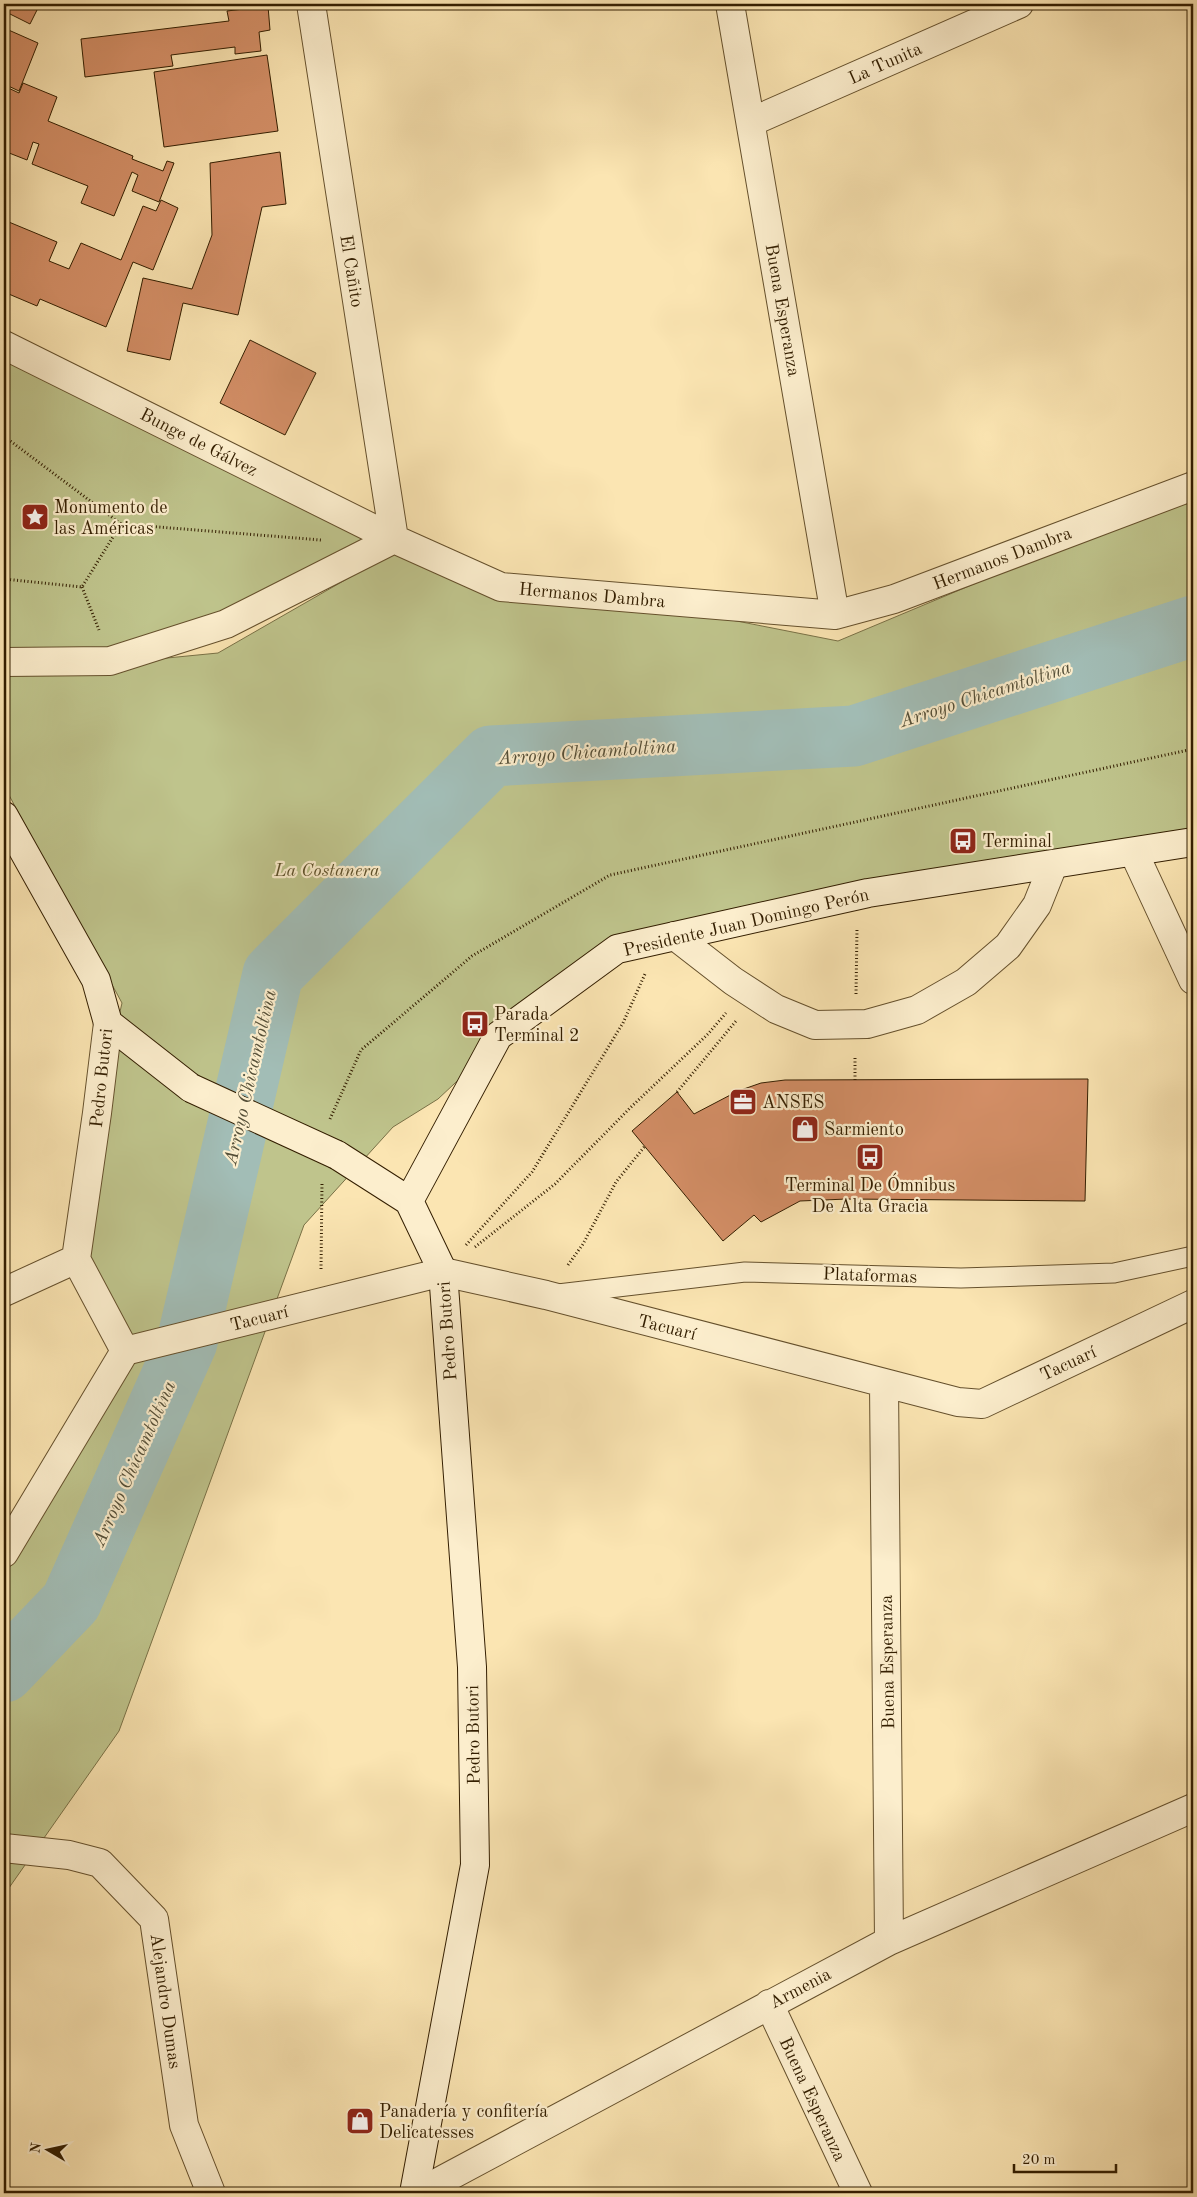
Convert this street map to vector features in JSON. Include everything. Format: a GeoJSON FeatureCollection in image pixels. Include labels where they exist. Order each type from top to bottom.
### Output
{"type":"FeatureCollection","features":[{"type":"Feature","properties":{"kind":"street","name":"El Cañito"},"geometry":{"type":"LineString","coordinates":[[311,4],[394,539]]}},
{"type":"Feature","properties":{"kind":"street","name":"Buena Esperanza"},"geometry":{"type":"LineString","coordinates":[[730,4],[835,616]]}},
{"type":"Feature","properties":{"kind":"street","name":"La Tunita"},"geometry":{"type":"LineString","coordinates":[[751,122],[1019,4]]}},
{"type":"Feature","properties":{"kind":"street","name":"Bunge de Gálvez"},"geometry":{"type":"LineString","coordinates":[[4,345],[394,539]]}},
{"type":"Feature","properties":{"kind":"street","name":"Hermanos Dambra"},"geometry":{"type":"LineString","coordinates":[[394,539],[501,587],[835,616],[894,599],[1193,486]]}},
{"type":"Feature","properties":{"kind":"street"},"geometry":{"type":"LineString","coordinates":[[4,662],[110,662],[226,624],[394,539]]}},
{"type":"Feature","properties":{"kind":"street","name":"Pedro Butori"},"geometry":{"type":"LineString","coordinates":[[4,816],[96,980],[108,1023],[98,1113],[76,1259]]}},
{"type":"Feature","properties":{"kind":"street","name":"Presidente Juan Domingo Perón"},"geometry":{"type":"LineString","coordinates":[[409,1201],[498,1036],[617,949],[857,896],[1193,842]]}},
{"type":"Feature","properties":{"kind":"street"},"geometry":{"type":"LineString","coordinates":[[1134,853],[1193,980]]}},
{"type":"Feature","properties":{"kind":"street"},"geometry":{"type":"LineString","coordinates":[[668,938],[776,1009],[815,1025],[867,1024],[918,1010],[966,982],[1008,946],[1037,905],[1053,865]]}},
{"type":"Feature","properties":{"kind":"street"},"geometry":{"type":"LineString","coordinates":[[108,1023],[191,1088],[337,1155],[409,1201],[443,1272]]}},
{"type":"Feature","properties":{"kind":"street"},"geometry":{"type":"LineString","coordinates":[[4,1292],[76,1259],[124,1351],[4,1553]]}},
{"type":"Feature","properties":{"kind":"street","name":"Pedro Butori"},"geometry":{"type":"LineString","coordinates":[[414,2193],[475,1865],[472,1667],[443,1272]]}},
{"type":"Feature","properties":{"kind":"street","name":"Tacuarí"},"geometry":{"type":"LineString","coordinates":[[124,1351],[443,1272],[546,1295],[958,1402],[982,1404],[1193,1304]]}},
{"type":"Feature","properties":{"kind":"street","name":"Buena Esperanza"},"geometry":{"type":"LineString","coordinates":[[884,1383],[889,1941]]}},
{"type":"Feature","properties":{"kind":"street","name":"Armenia"},"geometry":{"type":"LineString","coordinates":[[418,2193],[889,1941],[1193,1808]]}},
{"type":"Feature","properties":{"kind":"street","name":"Alejandro Dumas"},"geometry":{"type":"LineString","coordinates":[[4,1848],[69,1855],[100,1863],[154,1919],[184,2125],[211,2193]]}},
{"type":"Feature","properties":{"kind":"street","name":"Buena Esperanza"},"geometry":{"type":"LineString","coordinates":[[769,2004],[858,2193]]}},
{"type":"Feature","properties":{"kind":"lane","name":"Plataformas"},"geometry":{"type":"LineString","coordinates":[[546,1295],[745,1272],[961,1278],[1114,1273],[1193,1256]]}},
{"type":"Feature","properties":{"kind":"path"},"geometry":{"type":"LineString","coordinates":[[4,439],[8,440],[121,524],[324,541]]}},
{"type":"Feature","properties":{"kind":"path"},"geometry":{"type":"LineString","coordinates":[[82,588],[121,524]]}},
{"type":"Feature","properties":{"kind":"path"},"geometry":{"type":"LineString","coordinates":[[4,579],[82,588]]}},
{"type":"Feature","properties":{"kind":"path"},"geometry":{"type":"LineString","coordinates":[[82,588],[94,617]]}},
{"type":"Feature","properties":{"kind":"path"},"geometry":{"type":"LineString","coordinates":[[856,986],[857,896]]}},
{"type":"Feature","properties":{"kind":"path"},"geometry":{"type":"LineString","coordinates":[[443,1272],[532,1172],[622,1023],[668,938]]}},
{"type":"Feature","properties":{"kind":"path"},"geometry":{"type":"LineString","coordinates":[[677,1092],[751,993]]}},
{"type":"Feature","properties":{"kind":"path"},"geometry":{"type":"LineString","coordinates":[[443,1272],[555,1184],[630,1108],[751,993]]}},
{"type":"Feature","properties":{"kind":"path"},"geometry":{"type":"LineString","coordinates":[[546,1295],[583,1244],[616,1182],[645,1146]]}},
{"type":"Feature","properties":{"kind":"green space"},"geometry":{"type":"Polygon","coordinates":[[[4,345],[394,539],[110,661],[4,663],[4,345]]]}},
{"type":"Feature","properties":{"kind":"green space","name":"La Costanera"},"geometry":{"type":"Polygon","coordinates":[[[1193,492],[1193,829],[595,952],[438,1099],[393,1127],[304,1225],[119,1731],[4,1895],[4,1546],[124,1351],[80,1259],[97,1113],[122,1003],[4,786],[4,674],[218,653],[392,553],[838,641],[1193,492]]]}},
{"type":"Feature","properties":{"kind":"building"},"geometry":{"type":"Polygon","coordinates":[[[4,4],[40,4],[30,24],[4,11],[4,4]]]}},
{"type":"Feature","properties":{"kind":"building"},"geometry":{"type":"Polygon","coordinates":[[[268,6],[270,30],[259,32],[261,51],[235,54],[235,47],[171,55],[173,66],[85,77],[81,39],[229,21],[227,11],[268,6]]]}},
{"type":"Feature","properties":{"kind":"building"},"geometry":{"type":"Polygon","coordinates":[[[4,28],[38,43],[19,91],[4,84],[4,28]]]}},
{"type":"Feature","properties":{"kind":"building"},"geometry":{"type":"Polygon","coordinates":[[[267,55],[278,131],[164,147],[154,72],[267,55]]]}},
{"type":"Feature","properties":{"kind":"building"},"geometry":{"type":"Polygon","coordinates":[[[23,83],[57,97],[48,121],[133,156],[132,159],[163,171],[167,161],[174,163],[159,202],[132,191],[138,175],[132,172],[114,216],[81,203],[88,186],[32,164],[39,144],[33,142],[27,160],[4,151],[7,138],[4,137],[4,86],[19,93],[23,83]]]}},
{"type":"Feature","properties":{"kind":"building"},"geometry":{"type":"Polygon","coordinates":[[[280,152],[286,204],[262,207],[238,315],[183,303],[170,360],[127,351],[143,278],[192,289],[212,235],[210,163],[280,152]]]}},
{"type":"Feature","properties":{"kind":"building"},"geometry":{"type":"Polygon","coordinates":[[[161,200],[178,208],[153,270],[133,262],[106,327],[40,299],[37,306],[4,292],[4,220],[57,242],[49,261],[69,269],[81,243],[121,260],[143,206],[156,211],[161,200]]]}},
{"type":"Feature","properties":{"kind":"building"},"geometry":{"type":"Polygon","coordinates":[[[250,340],[316,373],[285,435],[220,403],[250,340]]]}},
{"type":"Feature","properties":{"kind":"building","name":"Terminal De Ómnibus De Alta Gracia"},"geometry":{"type":"Polygon","coordinates":[[[1088,1079],[1085,1201],[847,1199],[800,1201],[761,1222],[754,1215],[723,1241],[632,1131],[677,1092],[694,1114],[738,1091],[761,1083],[785,1080],[1088,1079]]]}},
{"type":"Feature","properties":{"kind":"waterway","name":"Arroyo Chicamtoltina"},"geometry":{"type":"LineString","coordinates":[[4,1672],[71,1602],[187,1342],[273,974],[491,756],[854,736],[1193,626]]}},
{"type":"Feature","properties":{"kind":"place","name":"Monumento de las Américas"},"geometry":{"type":"Point","coordinates":[35,517]}},
{"type":"Feature","properties":{"kind":"place","name":"Terminal"},"geometry":{"type":"Point","coordinates":[963,841]}},
{"type":"Feature","properties":{"kind":"place","name":"Parada Terminal 2"},"geometry":{"type":"Point","coordinates":[475,1024]}},
{"type":"Feature","properties":{"kind":"place","name":"ANSES"},"geometry":{"type":"Point","coordinates":[743,1102]}},
{"type":"Feature","properties":{"kind":"place","name":"Sarmiento"},"geometry":{"type":"Point","coordinates":[805,1129]}},
{"type":"Feature","properties":{"kind":"place","name":"Terminal De Ómnibus De Alta Gracia"},"geometry":{"type":"Point","coordinates":[870,1157]}},
{"type":"Feature","properties":{"kind":"place","name":"Panadería y confitería Delicatesses"},"geometry":{"type":"Point","coordinates":[360,2121]}}]}
